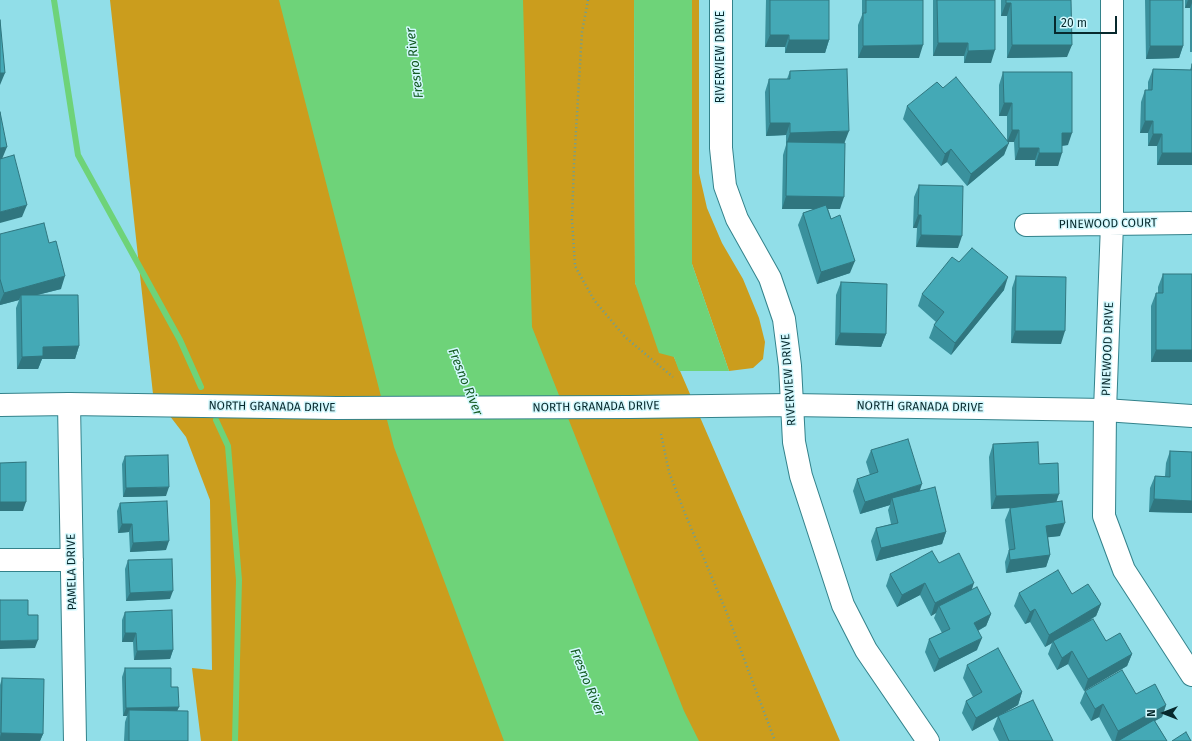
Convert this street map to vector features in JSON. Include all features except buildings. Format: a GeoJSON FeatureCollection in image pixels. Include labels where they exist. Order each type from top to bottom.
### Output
{"type":"FeatureCollection","features":[{"type":"Feature","properties":{"kind":"street","name":"RIVERVIEW DRIVE"},"geometry":{"type":"LineString","coordinates":[[721,0],[721,148],[725,186],[737,219],[770,278],[784,320],[790,366],[794,442],[801,476],[843,605],[866,650],[928,741]]}},
{"type":"Feature","properties":{"kind":"street","name":"PINEWOOD DRIVE"},"geometry":{"type":"LineString","coordinates":[[1112,0],[1112,224],[1105,410],[1104,516],[1124,570],[1192,675]]}},
{"type":"Feature","properties":{"kind":"street","name":"PINEWOOD COURT"},"geometry":{"type":"LineString","coordinates":[[1026,225],[1190,223]]}},
{"type":"Feature","properties":{"kind":"street","name":"NORTH GRANADA DRIVE"},"geometry":{"type":"LineString","coordinates":[[0,405],[69,404],[337,408],[630,408],[791,405],[1105,410],[1192,416]]}},
{"type":"Feature","properties":{"kind":"street","name":"PAMELA DRIVE"},"geometry":{"type":"LineString","coordinates":[[69,404],[75,741]]}},
{"type":"Feature","properties":{"kind":"street"},"geometry":{"type":"LineString","coordinates":[[0,560],[72,560]]}},
{"type":"Feature","properties":{"kind":"path"},"geometry":{"type":"LineString","coordinates":[[588,0],[582,32],[574,164],[572,220],[575,266],[594,300],[625,336],[672,377]]}},
{"type":"Feature","properties":{"kind":"path"},"geometry":{"type":"LineString","coordinates":[[661,434],[669,472],[726,611],[775,741]]}},
{"type":"Feature","properties":{"kind":"shaded area"},"geometry":{"type":"Polygon","coordinates":[[[110,0],[634,0],[635,283],[674,357],[840,741],[201,741],[192,668],[212,670],[210,500],[186,437],[153,394],[110,0]]]}},
{"type":"Feature","properties":{"kind":"shaded area"},"geometry":{"type":"Polygon","coordinates":[[[692,0],[699,0],[699,173],[707,208],[722,243],[743,279],[759,318],[765,342],[763,359],[753,368],[729,371],[692,264],[692,0]]]}},
{"type":"Feature","properties":{"kind":"water","name":"Fresno River"},"geometry":{"type":"Polygon","coordinates":[[[279,0],[523,0],[532,327],[684,711],[699,741],[504,741],[394,447],[279,0]]]}},
{"type":"Feature","properties":{"kind":"water"},"geometry":{"type":"Polygon","coordinates":[[[634,0],[692,0],[692,264],[729,371],[679,371],[674,357],[659,353],[635,283],[634,0]]]}},
{"type":"Feature","properties":{"kind":"waterway"},"geometry":{"type":"LineString","coordinates":[[54,0],[78,155],[180,340],[201,387]]}},
{"type":"Feature","properties":{"kind":"waterway"},"geometry":{"type":"LineString","coordinates":[[216,420],[228,446],[239,580],[235,741]]}}]}
